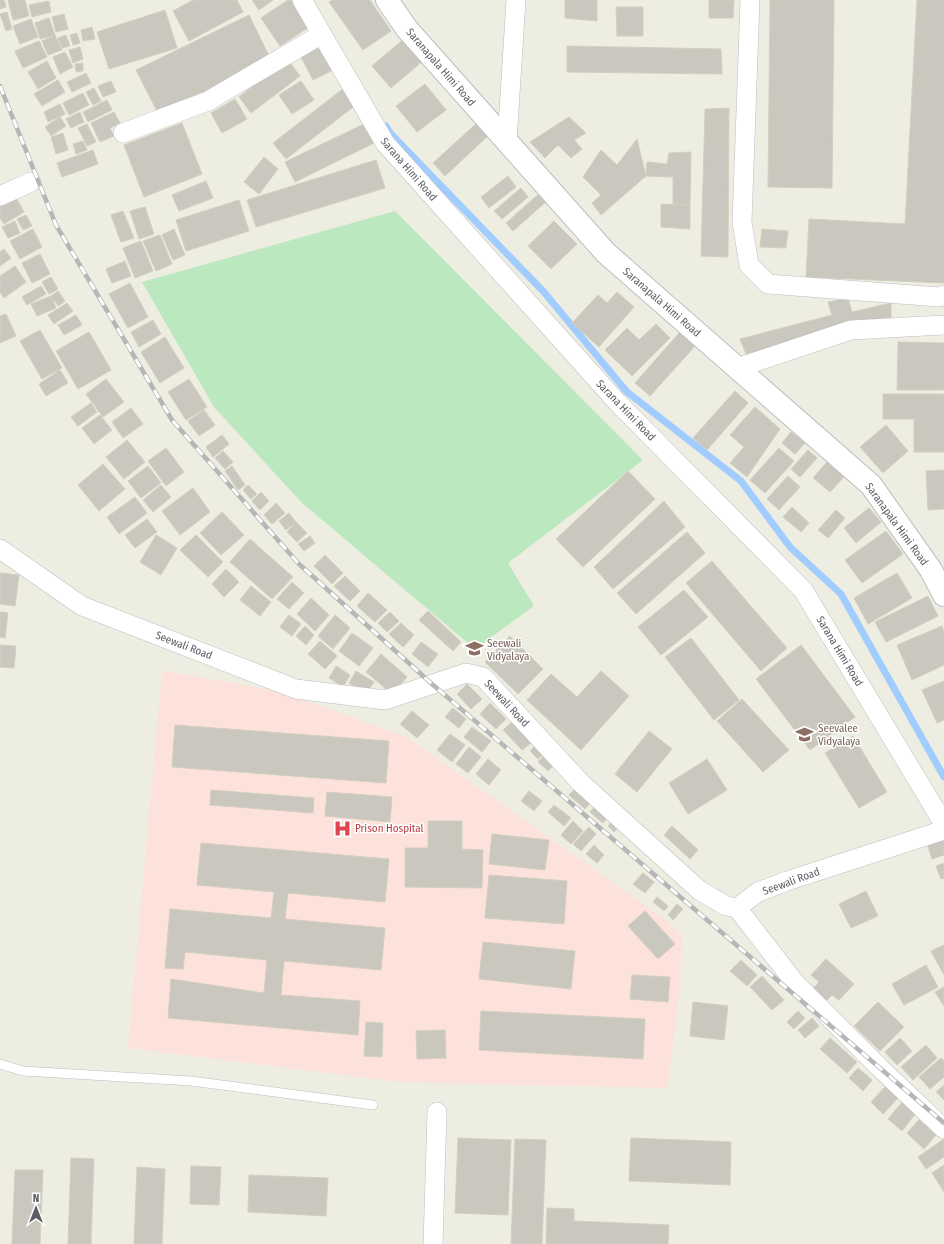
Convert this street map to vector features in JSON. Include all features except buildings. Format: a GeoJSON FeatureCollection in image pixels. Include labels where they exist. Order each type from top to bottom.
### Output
{"type":"FeatureCollection","features":[{"type":"Feature","properties":{"kind":"street","name":"Sarana Himi Road"},"geometry":{"type":"LineString","coordinates":[[302,0],[385,143],[617,402],[803,590],[944,824]]}},
{"type":"Feature","properties":{"kind":"street","name":"Saranapala Himi Road"},"geometry":{"type":"LineString","coordinates":[[387,0],[407,29],[606,253],[871,485],[932,570],[944,595]]}},
{"type":"Feature","properties":{"kind":"street"},"geometry":{"type":"LineString","coordinates":[[507,142],[516,0]]}},
{"type":"Feature","properties":{"kind":"street"},"geometry":{"type":"LineString","coordinates":[[750,0],[742,222],[749,265],[768,284],[938,297],[944,295]]}},
{"type":"Feature","properties":{"kind":"street"},"geometry":{"type":"LineString","coordinates":[[123,133],[208,101],[322,34]]}},
{"type":"Feature","properties":{"kind":"street"},"geometry":{"type":"LineString","coordinates":[[0,196],[31,182]]}},
{"type":"Feature","properties":{"kind":"street"},"geometry":{"type":"LineString","coordinates":[[737,368],[851,330],[944,325]]}},
{"type":"Feature","properties":{"kind":"street","name":"Seewali Road"},"geometry":{"type":"LineString","coordinates":[[0,549],[82,606],[296,689],[385,700],[466,672],[483,677],[582,783],[698,890],[726,906],[736,908],[758,892],[787,881],[944,830]]}},
{"type":"Feature","properties":{"kind":"street"},"geometry":{"type":"LineString","coordinates":[[736,908],[796,984],[879,1067],[944,1129]]}},
{"type":"Feature","properties":{"kind":"street"},"geometry":{"type":"LineString","coordinates":[[433,1244],[437,1112]]}},
{"type":"Feature","properties":{"kind":"lane"},"geometry":{"type":"LineString","coordinates":[[0,1064],[23,1071],[191,1081],[373,1105]]}},
{"type":"Feature","properties":{"kind":"shaded area","name":"Prison Hospital"},"geometry":{"type":"Polygon","coordinates":[[[162,671],[275,690],[405,736],[666,920],[682,937],[679,997],[667,1088],[399,1082],[128,1048],[162,671]]]}},
{"type":"Feature","properties":{"kind":"green space"},"geometry":{"type":"Polygon","coordinates":[[[395,211],[643,460],[508,563],[534,606],[475,649],[302,503],[214,407],[142,282],[395,211]]]}},
{"type":"Feature","properties":{"kind":"waterway"},"geometry":{"type":"LineString","coordinates":[[386,126],[391,134],[543,291],[627,392],[741,481],[790,547],[841,594],[944,777]]}},
{"type":"Feature","properties":{"kind":"railway"},"geometry":{"type":"LineString","coordinates":[[0,86],[56,225],[172,420],[299,564],[432,684],[944,1123]]}},
{"type":"Feature","properties":{"kind":"place","name":"Seewali Vidyalaya"},"geometry":{"type":"Point","coordinates":[474,649]}},
{"type":"Feature","properties":{"kind":"place","name":"Seevalee Vidyalaya"},"geometry":{"type":"Point","coordinates":[805,734]}},
{"type":"Feature","properties":{"kind":"place","name":"Prison Hospital"},"geometry":{"type":"Point","coordinates":[342,828]}}]}
